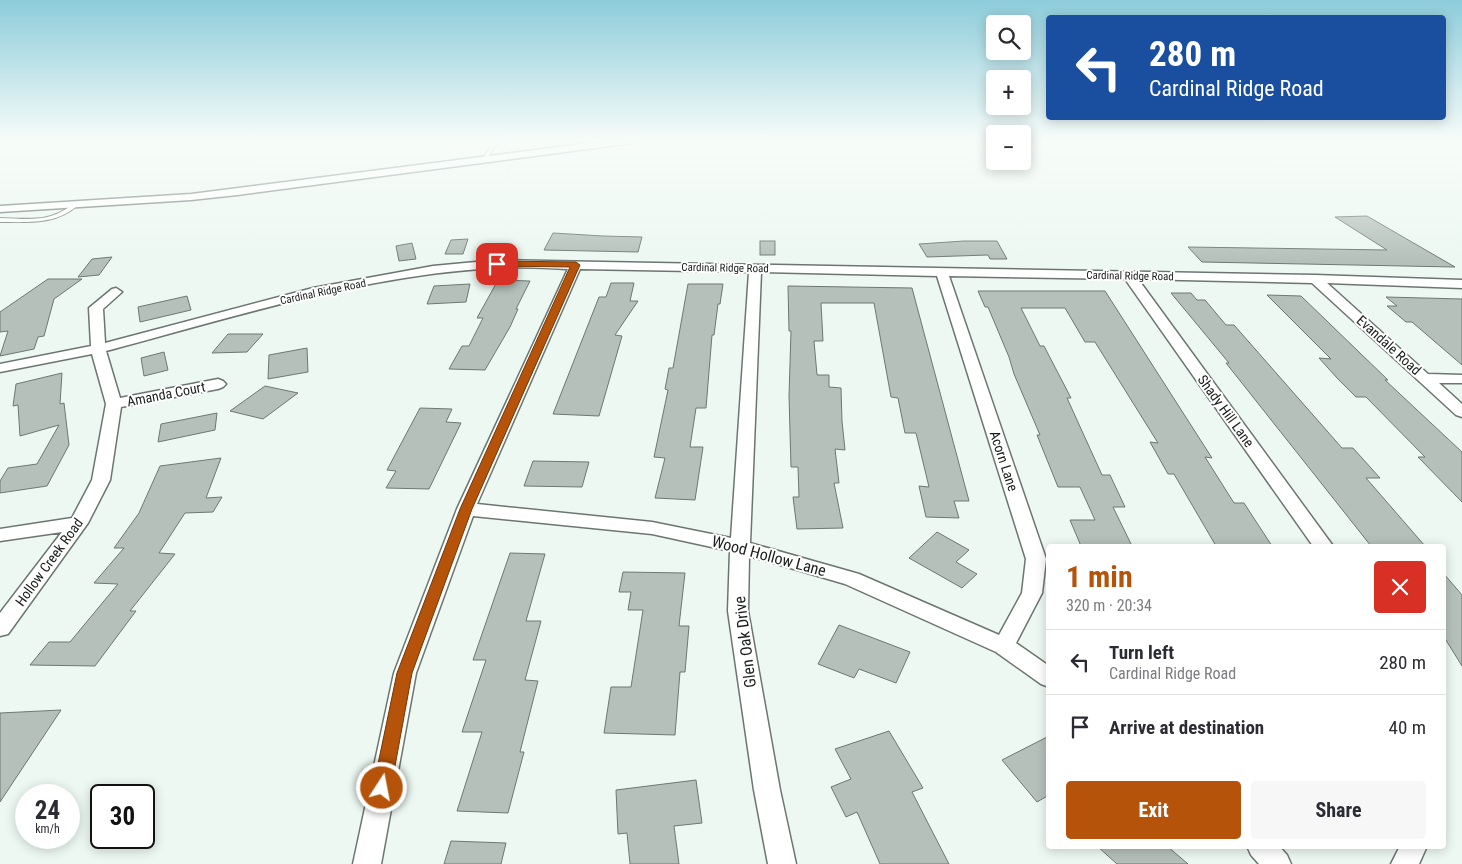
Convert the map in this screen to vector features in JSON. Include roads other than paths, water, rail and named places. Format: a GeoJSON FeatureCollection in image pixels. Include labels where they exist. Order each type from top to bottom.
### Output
{"type":"FeatureCollection","features":[{"type":"Feature","properties":{"kind":"street"},"geometry":{"type":"LineString","coordinates":[[0,209],[237,192],[322,180]]}},
{"type":"Feature","properties":{"kind":"street","name":"Cardinal Ridge Road"},"geometry":{"type":"LineString","coordinates":[[0,368],[98,349],[313,292],[433,270],[497,264],[1315,279],[1462,284]]}},
{"type":"Feature","properties":{"kind":"street"},"geometry":{"type":"LineString","coordinates":[[367,864],[405,673],[466,509],[576,265]]}},
{"type":"Feature","properties":{"kind":"street","name":"Glen Oak Drive"},"geometry":{"type":"LineString","coordinates":[[755,268],[738,612],[767,790],[782,864]]}},
{"type":"Feature","properties":{"kind":"street","name":"Acorn Lane"},"geometry":{"type":"LineString","coordinates":[[942,272],[1036,558],[1032,593],[1004,646]]}},
{"type":"Feature","properties":{"kind":"street","name":"Shady Hill Lane"},"geometry":{"type":"LineString","coordinates":[[1129,276],[1322,544]]}},
{"type":"Feature","properties":{"kind":"street","name":"Evandale Road"},"geometry":{"type":"LineString","coordinates":[[1315,279],[1462,412]]}},
{"type":"Feature","properties":{"kind":"street","name":"Hollow Creek Road"},"geometry":{"type":"LineString","coordinates":[[0,628],[79,523],[101,480],[114,404],[98,349],[96,308],[116,292]]}},
{"type":"Feature","properties":{"kind":"street"},"geometry":{"type":"LineString","coordinates":[[1425,378],[1462,379]]}},
{"type":"Feature","properties":{"kind":"street","name":"Amanda Court"},"geometry":{"type":"LineString","coordinates":[[114,404],[218,384]]}},
{"type":"Feature","properties":{"kind":"street","name":"Wood Hollow Lane"},"geometry":{"type":"LineString","coordinates":[[466,509],[652,528],[740,547],[852,579],[1004,646],[1046,676]]}},
{"type":"Feature","properties":{"kind":"street"},"geometry":{"type":"LineString","coordinates":[[0,535],[79,523]]}},
{"type":"Feature","properties":{"kind":"street"},"geometry":{"type":"LineString","coordinates":[[1263,849],[1277,864]]}},
{"type":"Feature","properties":{"kind":"street"},"geometry":{"type":"LineString","coordinates":[[1405,864],[1412,849]]}},
{"type":"Feature","properties":{"kind":"lane"},"geometry":{"type":"LineString","coordinates":[[0,220],[52,219],[67,213],[77,204]]}}]}
